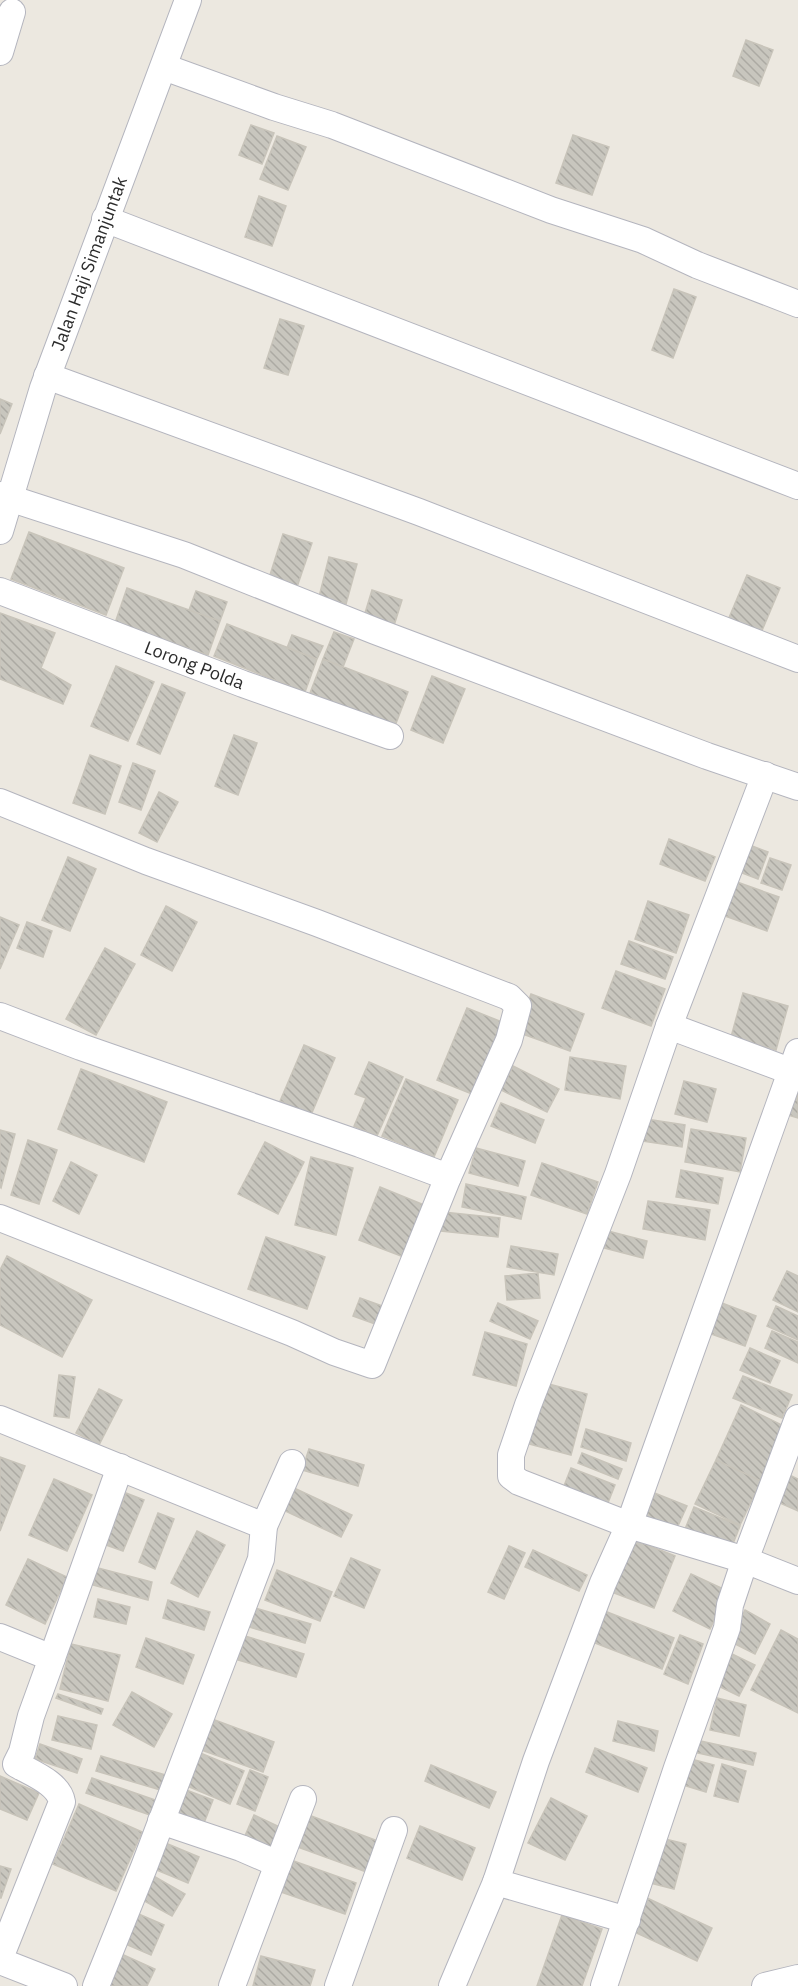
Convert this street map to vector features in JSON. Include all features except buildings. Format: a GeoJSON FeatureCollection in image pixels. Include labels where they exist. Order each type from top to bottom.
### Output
{"type":"FeatureCollection","features":[{"type":"Feature","properties":{"kind":"street","name":"Jalan Haji Simanjuntak"},"geometry":{"type":"LineString","coordinates":[[0,531],[5,497],[47,375],[188,0]]}},
{"type":"Feature","properties":{"kind":"street"},"geometry":{"type":"LineString","coordinates":[[0,52],[12,12]]}},
{"type":"Feature","properties":{"kind":"street"},"geometry":{"type":"LineString","coordinates":[[164,67],[274,107],[332,125],[551,210],[643,240],[697,265],[798,304]]}},
{"type":"Feature","properties":{"kind":"street"},"geometry":{"type":"LineString","coordinates":[[105,219],[798,486]]}},
{"type":"Feature","properties":{"kind":"street"},"geometry":{"type":"LineString","coordinates":[[47,375],[419,512],[798,659]]}},
{"type":"Feature","properties":{"kind":"street"},"geometry":{"type":"LineString","coordinates":[[5,497],[184,555],[375,631],[707,756],[798,787]]}},
{"type":"Feature","properties":{"kind":"street","name":"Lorong Polda"},"geometry":{"type":"LineString","coordinates":[[0,591],[243,684],[390,736]]}},
{"type":"Feature","properties":{"kind":"street"},"geometry":{"type":"LineString","coordinates":[[765,775],[669,1026],[618,1174],[528,1405],[511,1455],[511,1476],[519,1482],[629,1525],[745,1560],[798,1581]]}},
{"type":"Feature","properties":{"kind":"street"},"geometry":{"type":"LineString","coordinates":[[0,802],[146,861],[317,923],[509,997],[519,1006],[509,1040],[448,1177],[372,1365],[334,1352],[292,1333],[0,1218]]}},
{"type":"Feature","properties":{"kind":"street"},"geometry":{"type":"LineString","coordinates":[[0,1016],[448,1177]]}},
{"type":"Feature","properties":{"kind":"street"},"geometry":{"type":"LineString","coordinates":[[452,1986],[496,1882],[536,1761],[603,1584],[629,1525],[796,1066],[669,1026]]}},
{"type":"Feature","properties":{"kind":"street"},"geometry":{"type":"LineString","coordinates":[[604,1986],[727,1628],[730,1605],[745,1560],[798,1418]]}},
{"type":"Feature","properties":{"kind":"street"},"geometry":{"type":"LineString","coordinates":[[0,1419],[264,1526]]}},
{"type":"Feature","properties":{"kind":"street"},"geometry":{"type":"LineString","coordinates":[[96,1986],[261,1559],[264,1526],[292,1463]]}},
{"type":"Feature","properties":{"kind":"street"},"geometry":{"type":"LineString","coordinates":[[64,1986],[0,1959],[62,1802],[61,1793],[8,1761],[22,1752],[32,1716],[120,1467]]}},
{"type":"Feature","properties":{"kind":"street"},"geometry":{"type":"LineString","coordinates":[[0,1637],[52,1658]]}},
{"type":"Feature","properties":{"kind":"street"},"geometry":{"type":"LineString","coordinates":[[232,1986],[303,1798]]}},
{"type":"Feature","properties":{"kind":"street"},"geometry":{"type":"LineString","coordinates":[[161,1821],[241,1848],[278,1864]]}},
{"type":"Feature","properties":{"kind":"street"},"geometry":{"type":"LineString","coordinates":[[338,1986],[394,1830]]}},
{"type":"Feature","properties":{"kind":"street"},"geometry":{"type":"LineString","coordinates":[[496,1882],[627,1920]]}},
{"type":"Feature","properties":{"kind":"street"},"geometry":{"type":"LineString","coordinates":[[765,1986],[798,1978]]}}]}
